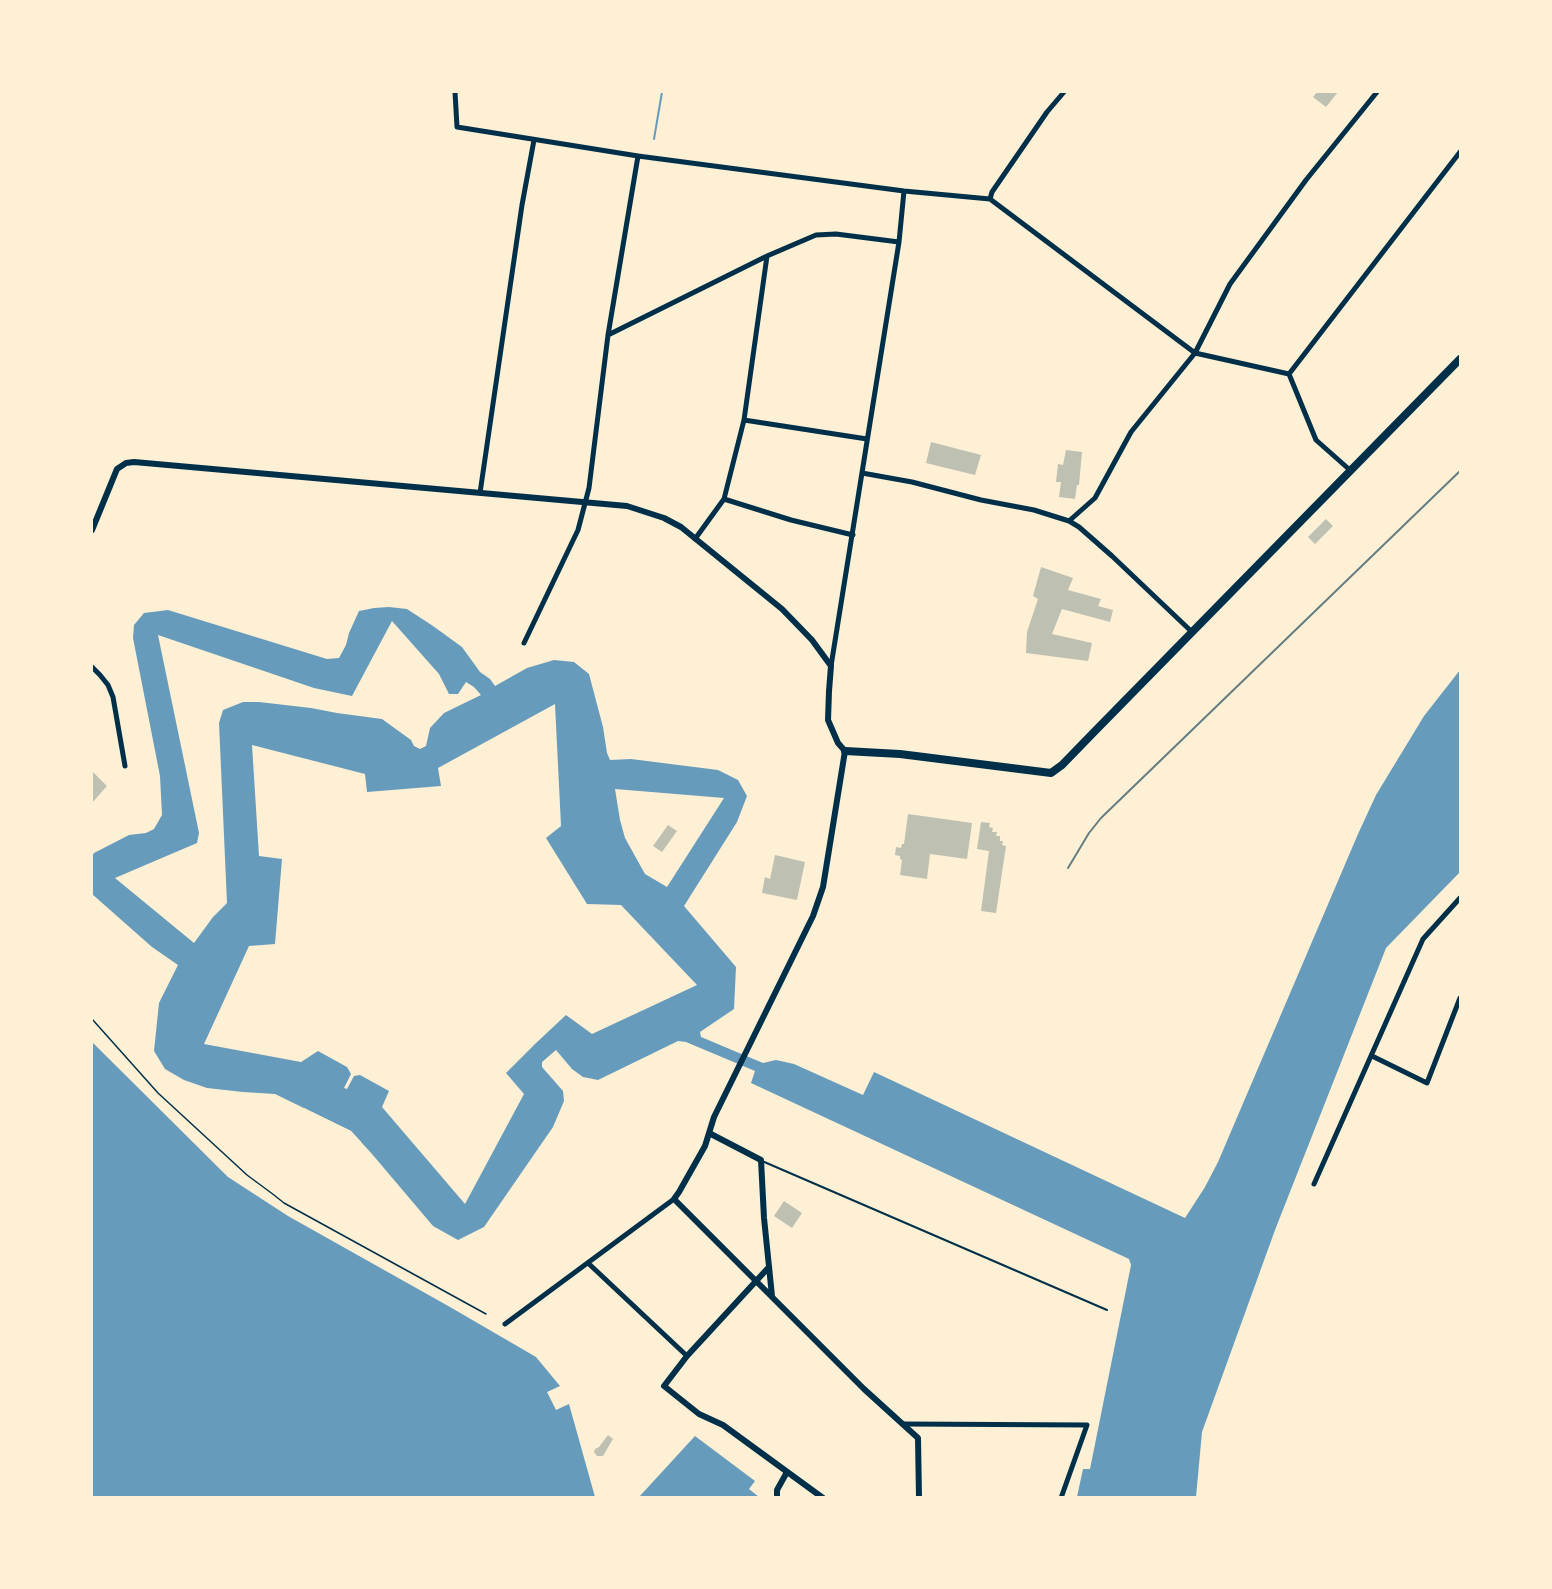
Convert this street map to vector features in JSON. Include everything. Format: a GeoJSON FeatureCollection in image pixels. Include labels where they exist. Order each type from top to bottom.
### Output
{"type":"FeatureCollection","features":[{"type":"Feature","properties":{"kind":"main road"},"geometry":{"type":"LineString","coordinates":[[845,751],[900,754],[1051,773],[1062,765],[1461,359]]}},
{"type":"Feature","properties":{"kind":"street"},"geometry":{"type":"LineString","coordinates":[[455,92],[457,127],[638,156],[904,191],[990,199],[1195,353],[1289,374]]}},
{"type":"Feature","properties":{"kind":"street"},"geometry":{"type":"LineString","coordinates":[[990,199],[992,192],[1047,112],[1064,92]]}},
{"type":"Feature","properties":{"kind":"street"},"geometry":{"type":"LineString","coordinates":[[1069,521],[1095,498],[1131,432],[1195,353],[1230,284],[1306,180],[1377,92]]}},
{"type":"Feature","properties":{"kind":"street"},"geometry":{"type":"LineString","coordinates":[[480,493],[522,205],[534,140]]}},
{"type":"Feature","properties":{"kind":"street"},"geometry":{"type":"LineString","coordinates":[[1289,374],[1461,152]]}},
{"type":"Feature","properties":{"kind":"street"},"geometry":{"type":"LineString","coordinates":[[524,644],[578,530],[589,488],[608,335],[638,156]]}},
{"type":"Feature","properties":{"kind":"street"},"geometry":{"type":"LineString","coordinates":[[505,1324],[674,1199],[705,1146],[714,1117],[819,901],[845,751],[838,743],[828,720],[828,691],[899,242],[904,191]]}},
{"type":"Feature","properties":{"kind":"street"},"geometry":{"type":"LineString","coordinates":[[608,335],[767,256],[816,235],[837,234],[899,242]]}},
{"type":"Feature","properties":{"kind":"street"},"geometry":{"type":"LineString","coordinates":[[695,538],[724,499],[744,420],[767,256]]}},
{"type":"Feature","properties":{"kind":"street"},"geometry":{"type":"LineString","coordinates":[[1289,374],[1316,440],[1352,471]]}},
{"type":"Feature","properties":{"kind":"street"},"geometry":{"type":"LineString","coordinates":[[744,420],[867,439]]}},
{"type":"Feature","properties":{"kind":"street"},"geometry":{"type":"LineString","coordinates":[[92,530],[117,468],[126,463],[160,464],[627,506],[664,518],[681,527],[782,609],[812,640],[831,666]]}},
{"type":"Feature","properties":{"kind":"street"},"geometry":{"type":"LineString","coordinates":[[862,473],[1034,510],[1069,521],[1112,556],[1192,632]]}},
{"type":"Feature","properties":{"kind":"street"},"geometry":{"type":"LineString","coordinates":[[724,499],[791,520],[853,535]]}},
{"type":"Feature","properties":{"kind":"street"},"geometry":{"type":"LineString","coordinates":[[92,667],[104,680],[113,697],[125,766]]}},
{"type":"Feature","properties":{"kind":"street"},"geometry":{"type":"LineString","coordinates":[[1314,1184],[1422,939],[1461,898]]}},
{"type":"Feature","properties":{"kind":"street"},"geometry":{"type":"LineString","coordinates":[[1372,1056],[1427,1083],[1461,998]]}},
{"type":"Feature","properties":{"kind":"street"},"geometry":{"type":"LineString","coordinates":[[710,1133],[760,1160],[772,1296]]}},
{"type":"Feature","properties":{"kind":"street"},"geometry":{"type":"LineString","coordinates":[[674,1199],[864,1389],[918,1438],[919,1497]]}},
{"type":"Feature","properties":{"kind":"street"},"geometry":{"type":"LineString","coordinates":[[588,1263],[687,1356]]}},
{"type":"Feature","properties":{"kind":"street"},"geometry":{"type":"LineString","coordinates":[[769,1267],[687,1356],[664,1386],[699,1414],[723,1425],[823,1497]]}},
{"type":"Feature","properties":{"kind":"street"},"geometry":{"type":"LineString","coordinates":[[903,1424],[1088,1425],[1061,1497]]}},
{"type":"Feature","properties":{"kind":"street"},"geometry":{"type":"LineString","coordinates":[[777,1497],[777,1490],[788,1472]]}},
{"type":"Feature","properties":{"kind":"lane"},"geometry":{"type":"LineString","coordinates":[[760,1160],[1107,1310]]}},
{"type":"Feature","properties":{"kind":"path"},"geometry":{"type":"LineString","coordinates":[[92,1019],[158,1093],[247,1175],[274,1196],[486,1314]]}},
{"type":"Feature","properties":{"kind":"water"},"geometry":{"type":"Polygon","coordinates":[[[374,608],[407,609],[462,647],[480,672],[495,686],[527,668],[554,660],[574,662],[589,674],[610,760],[631,759],[718,770],[738,780],[747,796],[737,822],[684,906],[736,967],[734,1009],[700,1032],[701,1037],[763,1063],[776,1060],[794,1064],[863,1095],[874,1072],[1185,1218],[1218,1162],[1376,795],[1424,716],[1460,670],[1460,872],[1386,948],[1275,1230],[1202,1432],[1196,1497],[1077,1497],[1083,1469],[1090,1469],[1131,1265],[1129,1259],[751,1083],[755,1071],[686,1042],[678,1041],[598,1080],[583,1077],[572,1069],[556,1050],[542,1062],[542,1067],[563,1091],[564,1101],[553,1127],[484,1227],[458,1240],[433,1226],[351,1131],[275,1094],[207,1088],[184,1080],[165,1069],[154,1051],[159,1003],[178,965],[152,947],[92,894],[92,856],[94,853],[129,835],[146,833],[154,829],[162,815],[160,776],[133,638],[134,625],[144,613],[168,610],[327,659],[339,658],[359,611],[374,608]],[[392,621],[352,696],[314,688],[158,635],[199,833],[197,843],[115,878],[194,943],[213,917],[227,903],[219,723],[223,710],[243,702],[259,702],[382,719],[420,749],[426,746],[430,728],[444,713],[481,695],[466,682],[458,694],[449,694],[439,674],[392,621]],[[555,704],[438,768],[441,786],[367,792],[365,774],[252,745],[259,856],[282,859],[275,944],[249,946],[204,1044],[301,1062],[318,1051],[347,1067],[351,1074],[344,1088],[347,1089],[354,1076],[360,1075],[389,1091],[382,1107],[465,1204],[524,1094],[506,1073],[535,1044],[566,1015],[592,1034],[697,985],[621,905],[587,904],[546,838],[561,826],[555,704]],[[615,789],[625,838],[645,874],[667,887],[724,798],[615,789]]]}},
{"type":"Feature","properties":{"kind":"water"},"geometry":{"type":"Polygon","coordinates":[[[92,1042],[228,1177],[288,1216],[536,1357],[560,1386],[547,1392],[556,1410],[569,1404],[595,1497],[92,1497],[92,1042]]]}},
{"type":"Feature","properties":{"kind":"water"},"geometry":{"type":"Polygon","coordinates":[[[695,1436],[755,1481],[749,1489],[759,1497],[639,1497],[695,1436]]]}},
{"type":"Feature","properties":{"kind":"pier"},"geometry":{"type":"Polygon","coordinates":[[[304,1108],[351,1131],[361,1142],[359,1144],[350,1134],[303,1111],[304,1108]]]}},
{"type":"Feature","properties":{"kind":"building"},"geometry":{"type":"Polygon","coordinates":[[[1317,92],[1338,92],[1326,107],[1313,97],[1317,92]]]}},
{"type":"Feature","properties":{"kind":"building"},"geometry":{"type":"Polygon","coordinates":[[[931,442],[981,455],[975,475],[926,463],[931,442]]]}},
{"type":"Feature","properties":{"kind":"building"},"geometry":{"type":"Polygon","coordinates":[[[1066,450],[1082,452],[1079,485],[1077,485],[1075,499],[1059,497],[1061,482],[1056,482],[1058,464],[1063,465],[1066,450]]]}},
{"type":"Feature","properties":{"kind":"building"},"geometry":{"type":"Polygon","coordinates":[[[1326,519],[1333,526],[1315,544],[1308,537],[1326,519]]]}},
{"type":"Feature","properties":{"kind":"building"},"geometry":{"type":"Polygon","coordinates":[[[1041,567],[1073,578],[1068,590],[1101,599],[1098,606],[1113,610],[1110,622],[1062,609],[1052,634],[1092,643],[1088,661],[1026,653],[1027,632],[1038,599],[1033,596],[1041,567]]]}},
{"type":"Feature","properties":{"kind":"building"},"geometry":{"type":"Polygon","coordinates":[[[92,771],[107,786],[92,803],[92,771]]]}},
{"type":"Feature","properties":{"kind":"building"},"geometry":{"type":"Polygon","coordinates":[[[908,814],[972,823],[967,859],[930,854],[927,879],[900,875],[902,860],[900,856],[895,855],[896,847],[901,848],[904,844],[908,814]]]}},
{"type":"Feature","properties":{"kind":"building"},"geometry":{"type":"Polygon","coordinates":[[[981,822],[990,823],[989,827],[993,828],[992,832],[997,832],[996,836],[1000,836],[1000,841],[1003,841],[1002,845],[1006,846],[996,913],[981,911],[989,851],[977,849],[981,822]]]}},
{"type":"Feature","properties":{"kind":"building"},"geometry":{"type":"Polygon","coordinates":[[[668,825],[677,831],[662,852],[653,846],[668,825]]]}},
{"type":"Feature","properties":{"kind":"building"},"geometry":{"type":"Polygon","coordinates":[[[775,855],[805,862],[797,900],[762,893],[765,877],[770,879],[775,855]]]}},
{"type":"Feature","properties":{"kind":"building"},"geometry":{"type":"Polygon","coordinates":[[[784,1201],[802,1213],[792,1228],[774,1216],[784,1201]]]}},
{"type":"Feature","properties":{"kind":"building"},"geometry":{"type":"Polygon","coordinates":[[[608,1435],[613,1439],[603,1456],[597,1456],[595,1449],[608,1435]]]}},
{"type":"Feature","properties":{"kind":"waterway"},"geometry":{"type":"LineString","coordinates":[[654,139],[662,92]]}},
{"type":"Feature","properties":{"kind":"railway"},"geometry":{"type":"LineString","coordinates":[[1068,868],[1101,818],[1460,471]]}}]}
